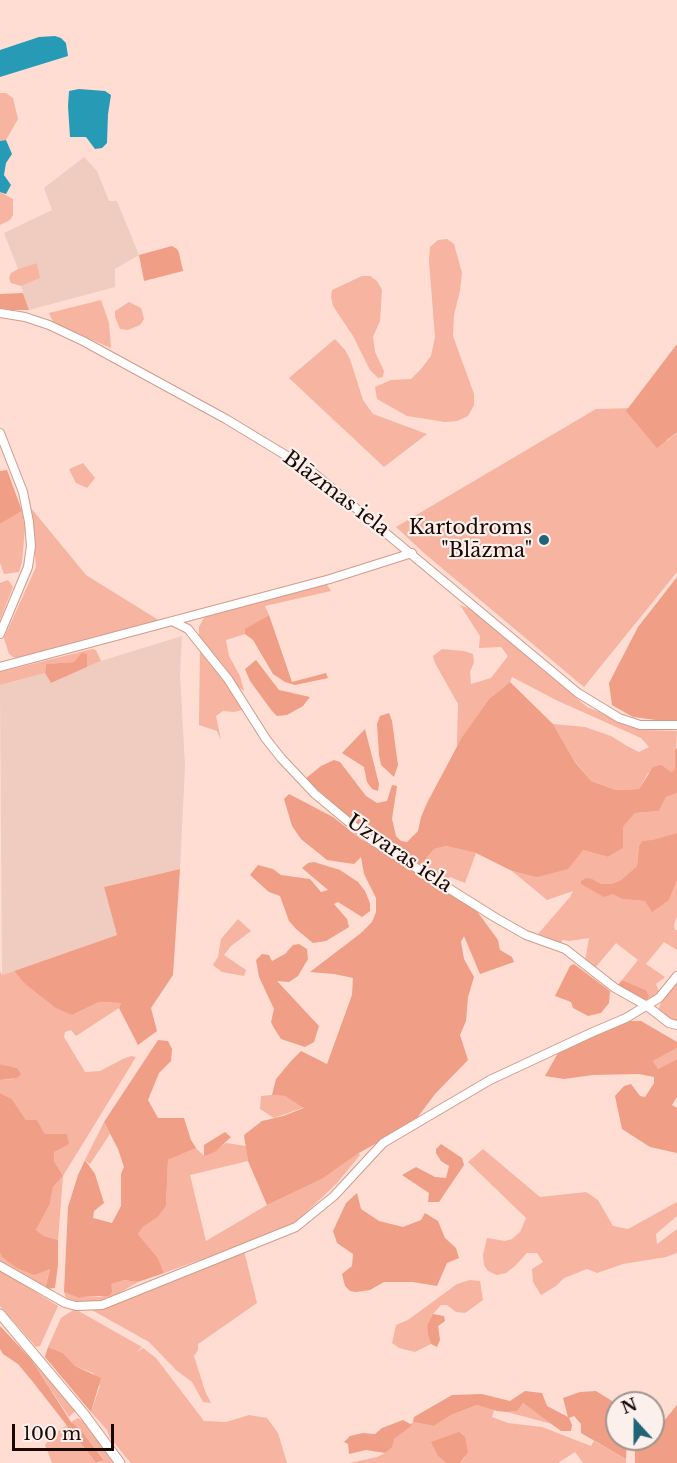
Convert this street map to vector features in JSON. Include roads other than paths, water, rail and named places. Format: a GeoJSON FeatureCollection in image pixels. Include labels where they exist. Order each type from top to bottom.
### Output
{"type":"FeatureCollection","features":[{"type":"Feature","properties":{"kind":"main road"},"geometry":{"type":"LineString","coordinates":[[0,1314],[84,1414],[120,1463]]}},
{"type":"Feature","properties":{"kind":"street","name":"Blāzmas iela"},"geometry":{"type":"LineString","coordinates":[[0,313],[25,317],[49,325],[83,341],[226,419],[310,470],[578,693],[619,718],[640,725],[677,725]]}},
{"type":"Feature","properties":{"kind":"street"},"geometry":{"type":"LineString","coordinates":[[0,433],[23,492],[31,546],[28,567],[0,633]]}},
{"type":"Feature","properties":{"kind":"street"},"geometry":{"type":"LineString","coordinates":[[0,667],[330,579],[412,553]]}},
{"type":"Feature","properties":{"kind":"street","name":"Uzvaras iela"},"geometry":{"type":"LineString","coordinates":[[174,622],[188,629],[228,679],[280,758],[315,794],[345,819],[370,839],[496,918],[526,935],[565,949],[615,988],[647,1006],[669,1023],[677,1025]]}},
{"type":"Feature","properties":{"kind":"street"},"geometry":{"type":"LineString","coordinates":[[0,1266],[65,1303],[76,1306],[102,1305],[275,1236],[296,1227],[334,1196],[383,1143],[490,1080],[626,1018],[659,998],[677,976]]}},
{"type":"Feature","properties":{"kind":"water"},"geometry":{"type":"Polygon","coordinates":[[[55,36],[66,43],[68,56],[0,77],[0,50],[39,37],[55,36]]]}},
{"type":"Feature","properties":{"kind":"water"},"geometry":{"type":"Polygon","coordinates":[[[79,89],[105,91],[111,95],[107,143],[102,148],[95,149],[86,137],[70,137],[69,91],[79,89]]]}},
{"type":"Feature","properties":{"kind":"water"},"geometry":{"type":"Polygon","coordinates":[[[6,140],[12,154],[6,163],[4,175],[11,185],[6,194],[0,192],[0,141],[6,140]]]}},
{"type":"Feature","properties":{"kind":"place","name":"Kartodroms \"Blāzma\""},"geometry":{"type":"Point","coordinates":[544,540]}}]}
